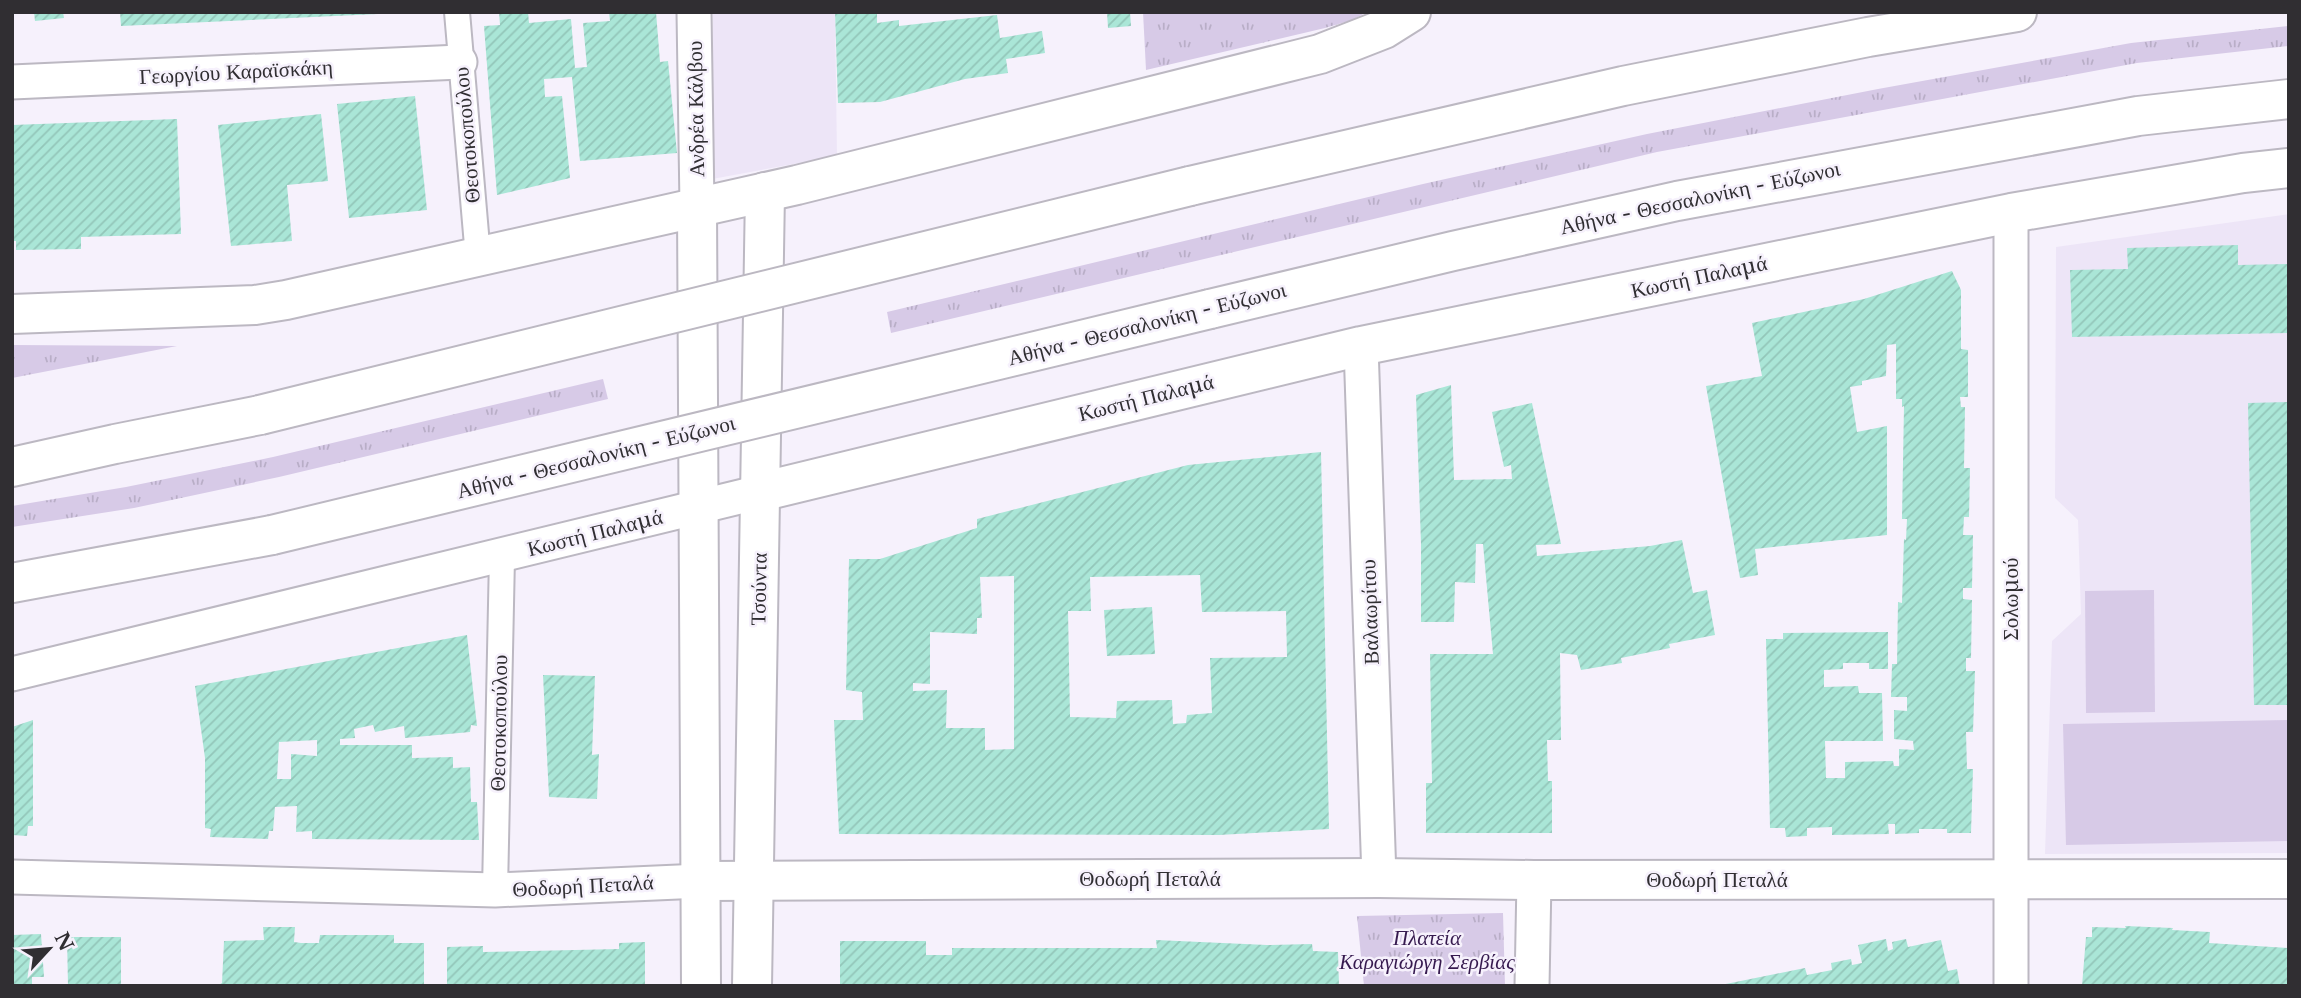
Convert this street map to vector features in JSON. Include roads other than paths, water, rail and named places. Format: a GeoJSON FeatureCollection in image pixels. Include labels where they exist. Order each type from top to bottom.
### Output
{"type":"FeatureCollection","features":[{"type":"Feature","properties":{"kind":"main road"},"geometry":{"type":"LineString","coordinates":[[12,314],[255,305],[286,300],[765,192],[1320,54],[1384,29],[1411,12]]}},
{"type":"Feature","properties":{"kind":"main road"},"geometry":{"type":"LineString","coordinates":[[12,467],[260,415],[1190,186],[1623,86],[1868,37],[2017,12]]}},
{"type":"Feature","properties":{"kind":"main road","name":"Αθήνα - Θεσσαλονίκη - Εύζωνοι"},"geometry":{"type":"LineString","coordinates":[[12,583],[272,535],[1453,250],[1691,198],[2138,116],[2289,99]]}},
{"type":"Feature","properties":{"kind":"main road","name":"Κωστή Παλαμά"},"geometry":{"type":"LineString","coordinates":[[761,492],[1361,346],[2011,213],[2243,173],[2289,168]]}},
{"type":"Feature","properties":{"kind":"main road","name":"Τσούντα"},"geometry":{"type":"LineString","coordinates":[[752,986],[765,192]]}},
{"type":"Feature","properties":{"kind":"main road"},"geometry":{"type":"LineString","coordinates":[[697,206],[701,986]]}},
{"type":"Feature","properties":{"kind":"main road","name":"Θοδωρή Πεταλά"},"geometry":{"type":"LineString","coordinates":[[701,881],[2289,878]]}},
{"type":"Feature","properties":{"kind":"street","name":"Θεοτοκοπούλου"},"geometry":{"type":"LineString","coordinates":[[457,12],[478,257]]}},
{"type":"Feature","properties":{"kind":"street","name":"Ανδρέα Κάλβου"},"geometry":{"type":"LineString","coordinates":[[694,12],[697,206]]}},
{"type":"Feature","properties":{"kind":"street","name":"Γεωργίου Καραϊσκάκη"},"geometry":{"type":"LineString","coordinates":[[12,82],[460,62]]}},
{"type":"Feature","properties":{"kind":"street","name":"Σολωμού"},"geometry":{"type":"LineString","coordinates":[[2011,213],[2011,986]]}},
{"type":"Feature","properties":{"kind":"street","name":"Βαλαωρίτου"},"geometry":{"type":"LineString","coordinates":[[1361,346],[1379,878]]}},
{"type":"Feature","properties":{"kind":"street","name":"Κωστή Παλαμά"},"geometry":{"type":"LineString","coordinates":[[12,674],[761,492]]}},
{"type":"Feature","properties":{"kind":"street","name":"Θεοτοκοπούλου"},"geometry":{"type":"LineString","coordinates":[[495,890],[502,557]]}},
{"type":"Feature","properties":{"kind":"street","name":"Θοδωρή Πεταλά"},"geometry":{"type":"LineString","coordinates":[[12,877],[495,890],[701,881]]}},
{"type":"Feature","properties":{"kind":"street"},"geometry":{"type":"LineString","coordinates":[[1532,986],[1534,880]]}},
{"type":"Feature","properties":{"kind":"park label","name":"Πλατεία Καραγιώργη Σερβίας"},"geometry":{"type":"Point","coordinates":[1427,950]}}]}
